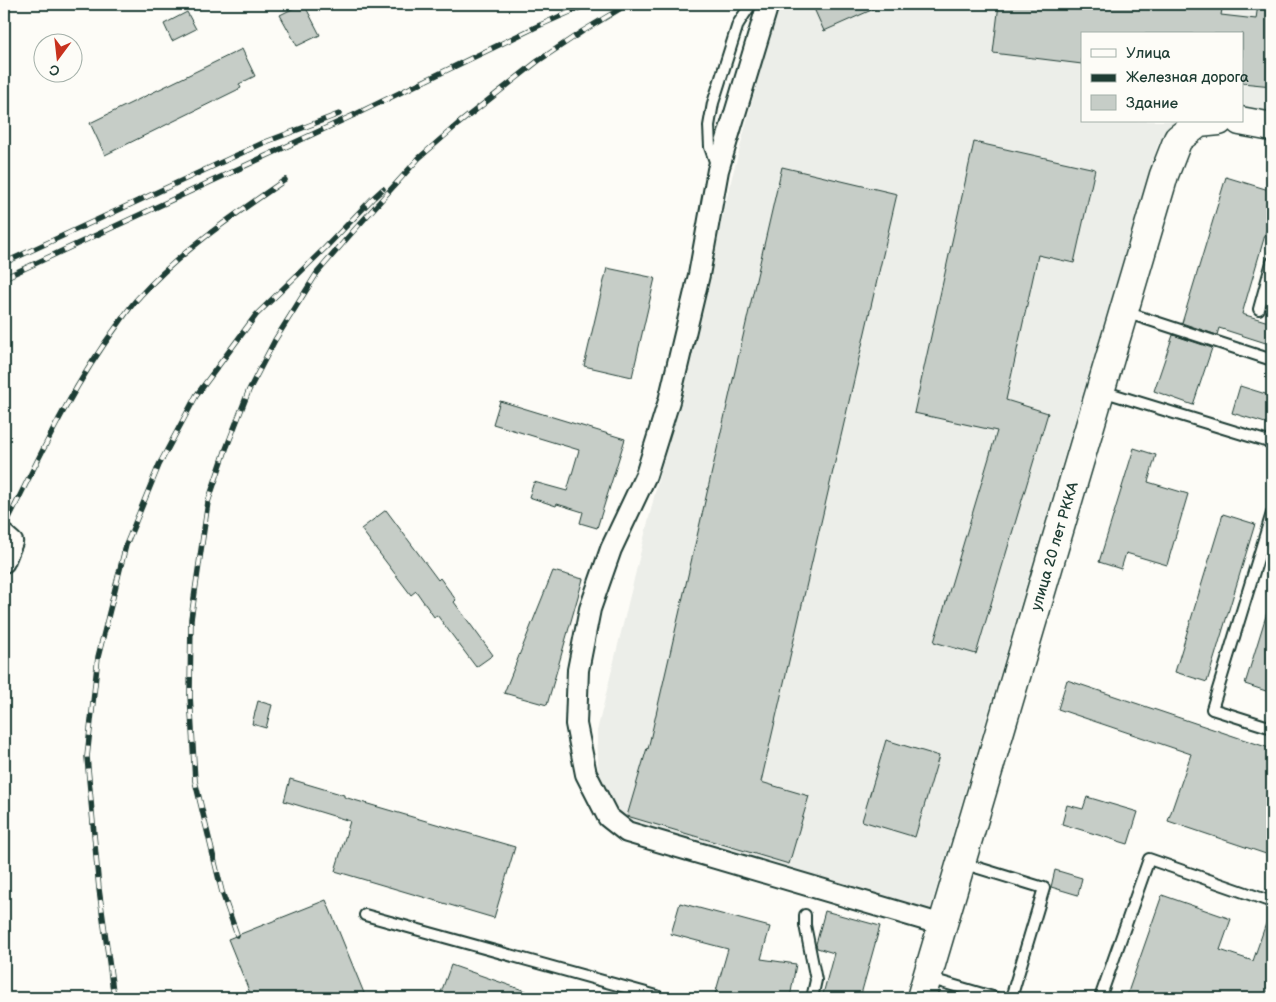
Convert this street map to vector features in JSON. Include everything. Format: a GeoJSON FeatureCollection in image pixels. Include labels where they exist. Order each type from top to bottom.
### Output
{"type":"FeatureCollection","features":[{"type":"Feature","properties":{"kind":"main road","name":"улица 20 лет РККА"},"geometry":{"type":"LineString","coordinates":[[924,988],[1164,175],[1178,139],[1199,124],[1212,122]]}},
{"type":"Feature","properties":{"kind":"main road"},"geometry":{"type":"LineString","coordinates":[[1244,122],[1272,127]]}},
{"type":"Feature","properties":{"kind":"street"},"geometry":{"type":"LineString","coordinates":[[768,4],[718,170],[699,275],[669,401],[646,475],[611,549],[590,609],[578,670],[576,724],[586,774],[608,817],[628,832],[943,925]]}},
{"type":"Feature","properties":{"kind":"street"},"geometry":{"type":"LineString","coordinates":[[4,536],[12,542],[4,562]]}},
{"type":"Feature","properties":{"kind":"lane"},"geometry":{"type":"LineString","coordinates":[[718,170],[710,147],[709,126],[713,103],[738,24],[751,4]]}},
{"type":"Feature","properties":{"kind":"lane"},"geometry":{"type":"LineString","coordinates":[[1259,309],[1272,262]]}},
{"type":"Feature","properties":{"kind":"lane"},"geometry":{"type":"LineString","coordinates":[[1124,311],[1272,360]]}},
{"type":"Feature","properties":{"kind":"lane"},"geometry":{"type":"LineString","coordinates":[[1101,391],[1272,443]]}},
{"type":"Feature","properties":{"kind":"lane"},"geometry":{"type":"LineString","coordinates":[[1272,513],[1212,710],[1272,728]]}},
{"type":"Feature","properties":{"kind":"lane"},"geometry":{"type":"LineString","coordinates":[[1100,998],[1149,859],[1272,902]]}},
{"type":"Feature","properties":{"kind":"lane"},"geometry":{"type":"LineString","coordinates":[[961,862],[1044,888],[1011,998]]}},
{"type":"Feature","properties":{"kind":"lane"},"geometry":{"type":"LineString","coordinates":[[365,915],[659,998]]}},
{"type":"Feature","properties":{"kind":"lane"},"geometry":{"type":"LineString","coordinates":[[805,915],[808,942],[816,980],[812,998]]}},
{"type":"Feature","properties":{"kind":"lane"},"geometry":{"type":"LineString","coordinates":[[924,988],[996,998]]}},
{"type":"Feature","properties":{"kind":"shaded area"},"geometry":{"type":"Polygon","coordinates":[[[778,4],[1272,4],[1272,113],[1244,107],[1244,32],[1081,32],[1081,122],[1176,122],[1158,144],[930,910],[634,827],[616,816],[599,786],[597,731],[732,177],[778,4]]]}},
{"type":"Feature","properties":{"kind":"building"},"geometry":{"type":"Polygon","coordinates":[[[304,4],[320,35],[297,46],[280,15],[304,4]]]}},
{"type":"Feature","properties":{"kind":"building"},"geometry":{"type":"Polygon","coordinates":[[[812,4],[885,4],[824,31],[812,4]]]}},
{"type":"Feature","properties":{"kind":"building"},"geometry":{"type":"Polygon","coordinates":[[[999,4],[1223,4],[1221,15],[1256,19],[1258,4],[1272,4],[1272,86],[1244,83],[1244,32],[1081,32],[1081,64],[993,53],[999,4]]]}},
{"type":"Feature","properties":{"kind":"building"},"geometry":{"type":"Polygon","coordinates":[[[187,12],[196,29],[172,41],[164,24],[187,12]]]}},
{"type":"Feature","properties":{"kind":"building"},"geometry":{"type":"Polygon","coordinates":[[[242,49],[255,76],[239,84],[241,88],[105,155],[90,123],[242,49]]]}},
{"type":"Feature","properties":{"kind":"building"},"geometry":{"type":"Polygon","coordinates":[[[974,142],[1095,169],[1074,263],[1038,255],[1006,400],[1048,413],[976,654],[934,642],[997,431],[914,413],[974,142]]]}},
{"type":"Feature","properties":{"kind":"building"},"geometry":{"type":"Polygon","coordinates":[[[782,167],[897,194],[761,782],[809,796],[789,864],[627,816],[648,749],[782,167]]]}},
{"type":"Feature","properties":{"kind":"building"},"geometry":{"type":"Polygon","coordinates":[[[1226,177],[1272,191],[1272,211],[1242,314],[1272,323],[1272,345],[1219,328],[1217,335],[1182,323],[1226,177]]]}},
{"type":"Feature","properties":{"kind":"building"},"geometry":{"type":"Polygon","coordinates":[[[607,268],[655,278],[632,377],[584,366],[607,268]]]}},
{"type":"Feature","properties":{"kind":"building"},"geometry":{"type":"Polygon","coordinates":[[[1173,335],[1212,348],[1193,405],[1154,391],[1173,335]]]}},
{"type":"Feature","properties":{"kind":"building"},"geometry":{"type":"Polygon","coordinates":[[[1240,386],[1272,396],[1272,425],[1232,413],[1240,386]]]}},
{"type":"Feature","properties":{"kind":"building"},"geometry":{"type":"Polygon","coordinates":[[[500,401],[625,439],[597,528],[580,523],[583,512],[529,497],[534,482],[567,491],[579,450],[493,424],[500,401]]]}},
{"type":"Feature","properties":{"kind":"building"},"geometry":{"type":"Polygon","coordinates":[[[1134,448],[1156,455],[1148,482],[1188,494],[1167,565],[1126,553],[1121,569],[1099,562],[1134,448]]]}},
{"type":"Feature","properties":{"kind":"building"},"geometry":{"type":"Polygon","coordinates":[[[386,510],[438,580],[440,578],[456,600],[454,602],[493,655],[476,667],[437,615],[434,617],[416,591],[411,595],[361,529],[386,510]]]}},
{"type":"Feature","properties":{"kind":"building"},"geometry":{"type":"Polygon","coordinates":[[[1223,514],[1255,524],[1207,682],[1175,672],[1223,514]]]}},
{"type":"Feature","properties":{"kind":"building"},"geometry":{"type":"Polygon","coordinates":[[[553,571],[583,579],[547,705],[504,693],[553,571]]]}},
{"type":"Feature","properties":{"kind":"building"},"geometry":{"type":"Polygon","coordinates":[[[1269,606],[1272,606],[1272,693],[1245,684],[1269,606]]]}},
{"type":"Feature","properties":{"kind":"building"},"geometry":{"type":"Polygon","coordinates":[[[1067,680],[1272,749],[1272,856],[1168,821],[1191,754],[1058,709],[1067,680]]]}},
{"type":"Feature","properties":{"kind":"building"},"geometry":{"type":"Polygon","coordinates":[[[258,701],[272,705],[266,728],[252,724],[258,701]]]}},
{"type":"Feature","properties":{"kind":"building"},"geometry":{"type":"Polygon","coordinates":[[[886,740],[939,756],[915,837],[862,821],[886,740]]]}},
{"type":"Feature","properties":{"kind":"building"},"geometry":{"type":"Polygon","coordinates":[[[290,779],[344,795],[344,797],[515,847],[494,918],[335,871],[350,821],[284,801],[290,779]]]}},
{"type":"Feature","properties":{"kind":"building"},"geometry":{"type":"Polygon","coordinates":[[[1087,797],[1138,812],[1128,844],[1062,824],[1067,805],[1083,809],[1087,797]]]}},
{"type":"Feature","properties":{"kind":"building"},"geometry":{"type":"Polygon","coordinates":[[[1055,870],[1082,878],[1078,895],[1051,887],[1055,870]]]}},
{"type":"Feature","properties":{"kind":"building"},"geometry":{"type":"Polygon","coordinates":[[[1162,895],[1231,919],[1220,950],[1253,961],[1270,912],[1272,912],[1272,998],[1126,998],[1162,895]]]}},
{"type":"Feature","properties":{"kind":"building"},"geometry":{"type":"Polygon","coordinates":[[[326,900],[366,998],[252,998],[228,939],[326,900]]]}},
{"type":"Feature","properties":{"kind":"building"},"geometry":{"type":"Polygon","coordinates":[[[680,903],[770,927],[761,959],[796,964],[790,998],[714,998],[728,949],[671,934],[680,903]]]}},
{"type":"Feature","properties":{"kind":"building"},"geometry":{"type":"Polygon","coordinates":[[[825,911],[880,926],[860,998],[822,998],[834,953],[817,948],[816,944],[825,911]]]}},
{"type":"Feature","properties":{"kind":"building"},"geometry":{"type":"Polygon","coordinates":[[[451,965],[540,996],[539,998],[439,998],[451,965]]]}},
{"type":"Feature","properties":{"kind":"railway"},"geometry":{"type":"LineString","coordinates":[[4,278],[588,4]]}},
{"type":"Feature","properties":{"kind":"railway"},"geometry":{"type":"LineString","coordinates":[[237,935],[222,892],[195,781],[190,695],[191,619],[208,502],[249,390],[275,340],[317,273],[419,158],[458,124],[538,61],[628,4]]}},
{"type":"Feature","properties":{"kind":"railway"},"geometry":{"type":"LineString","coordinates":[[4,263],[263,143],[339,114]]}},
{"type":"Feature","properties":{"kind":"railway"},"geometry":{"type":"LineString","coordinates":[[4,528],[70,399],[125,314],[173,263],[228,220],[285,180]]}},
{"type":"Feature","properties":{"kind":"railway"},"geometry":{"type":"LineString","coordinates":[[114,998],[99,889],[87,757],[98,657],[126,545],[159,465],[196,396],[256,315],[383,189]]}}]}
